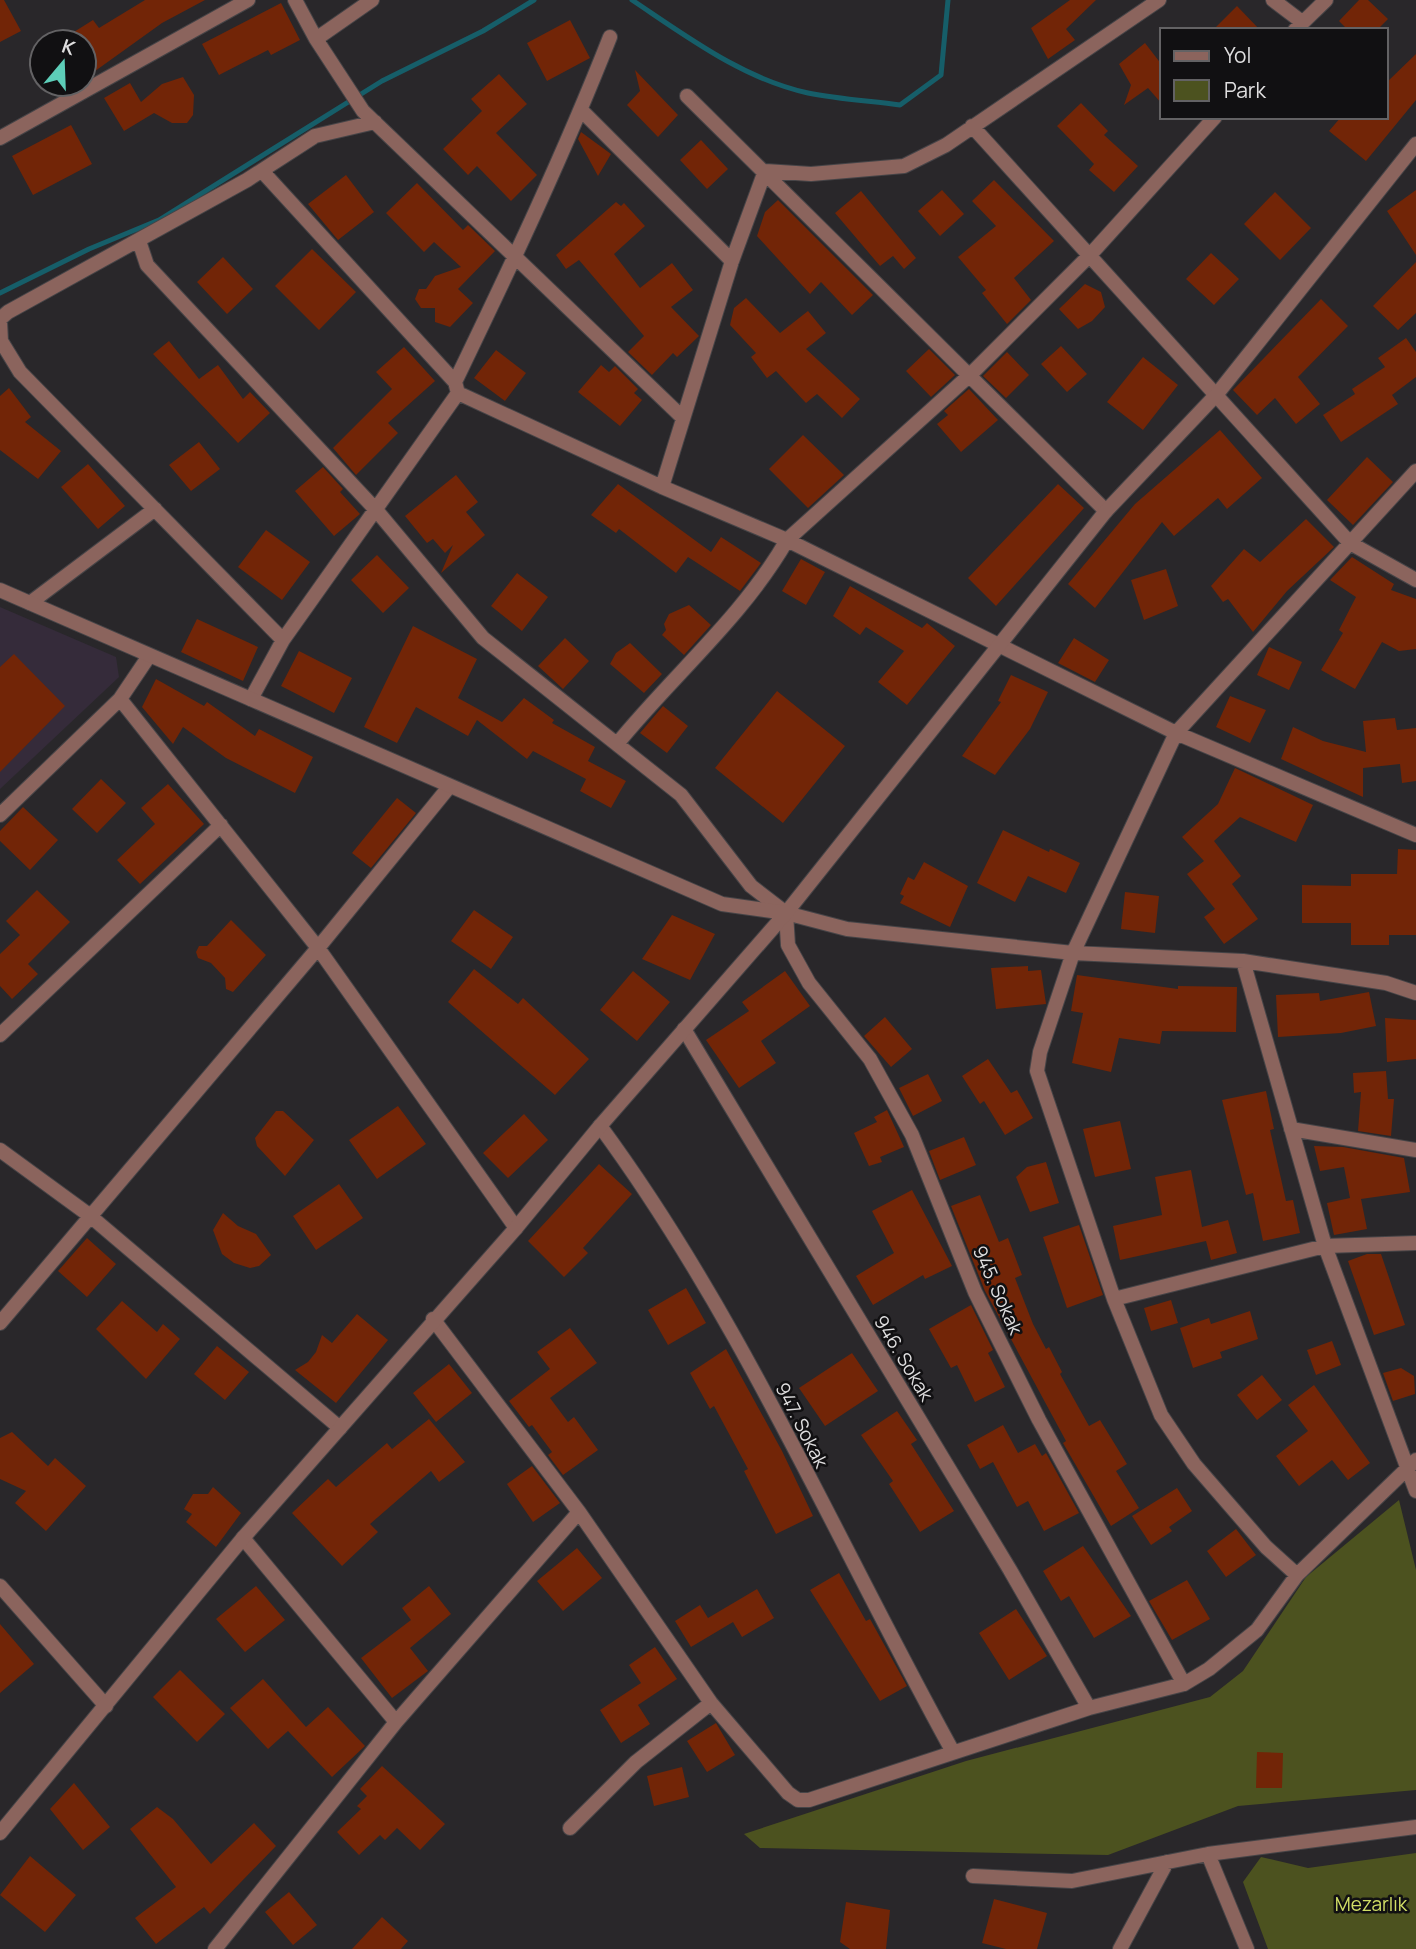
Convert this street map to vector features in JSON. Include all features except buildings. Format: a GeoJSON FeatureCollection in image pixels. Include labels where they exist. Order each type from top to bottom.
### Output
{"type":"FeatureCollection","features":[{"type":"Feature","properties":{"kind":"street"},"geometry":{"type":"LineString","coordinates":[[0,138],[248,0]]}},
{"type":"Feature","properties":{"kind":"street"},"geometry":{"type":"LineString","coordinates":[[295,0],[316,39],[363,110],[683,418]]}},
{"type":"Feature","properties":{"kind":"street"},"geometry":{"type":"LineString","coordinates":[[316,39],[372,0]]}},
{"type":"Feature","properties":{"kind":"street"},"geometry":{"type":"LineString","coordinates":[[765,171],[811,174],[904,166],[946,145],[1159,0]]}},
{"type":"Feature","properties":{"kind":"street"},"geometry":{"type":"LineString","coordinates":[[1273,0],[1298,26],[1326,0]]}},
{"type":"Feature","properties":{"kind":"street"},"geometry":{"type":"LineString","coordinates":[[251,699],[284,640],[377,511],[457,387],[581,110],[610,37]]}},
{"type":"Feature","properties":{"kind":"street"},"geometry":{"type":"LineString","coordinates":[[687,96],[971,374],[1106,511]]}},
{"type":"Feature","properties":{"kind":"street"},"geometry":{"type":"LineString","coordinates":[[581,110],[732,261]]}},
{"type":"Feature","properties":{"kind":"street"},"geometry":{"type":"LineString","coordinates":[[617,744],[651,702],[741,607],[768,573],[787,540],[971,374],[1090,255],[1213,119]]}},
{"type":"Feature","properties":{"kind":"street"},"geometry":{"type":"LineString","coordinates":[[284,640],[20,372],[1,341],[0,320],[8,312],[262,171],[316,136],[375,122]]}},
{"type":"Feature","properties":{"kind":"street"},"geometry":{"type":"LineString","coordinates":[[972,126],[1350,543],[1416,580]]}},
{"type":"Feature","properties":{"kind":"street"},"geometry":{"type":"LineString","coordinates":[[2,1824],[106,1706],[243,1538],[433,1319],[516,1228],[600,1126],[786,913],[1106,511],[1217,394],[1416,144]]}},
{"type":"Feature","properties":{"kind":"street"},"geometry":{"type":"LineString","coordinates":[[262,171],[457,387],[662,487],[787,540],[1176,733],[1416,835]]}},
{"type":"Feature","properties":{"kind":"street"},"geometry":{"type":"LineString","coordinates":[[662,487],[732,261],[765,171]]}},
{"type":"Feature","properties":{"kind":"street"},"geometry":{"type":"LineString","coordinates":[[139,241],[147,265],[377,511],[483,638],[681,795],[751,886],[786,913]]}},
{"type":"Feature","properties":{"kind":"street"},"geometry":{"type":"LineString","coordinates":[[1297,1575],[1266,1547],[1194,1464],[1161,1415],[1114,1299],[1037,1071],[1040,1052],[1073,953],[1176,733],[1416,471]]}},
{"type":"Feature","properties":{"kind":"street"},"geometry":{"type":"LineString","coordinates":[[30,603],[155,509]]}},
{"type":"Feature","properties":{"kind":"street"},"geometry":{"type":"LineString","coordinates":[[0,590],[723,904],[786,913],[847,929],[1073,953],[1243,961],[1386,983],[1416,993]]}},
{"type":"Feature","properties":{"kind":"street"},"geometry":{"type":"LineString","coordinates":[[0,815],[120,699],[149,656]]}},
{"type":"Feature","properties":{"kind":"street"},"geometry":{"type":"LineString","coordinates":[[120,699],[318,948],[516,1228]]}},
{"type":"Feature","properties":{"kind":"street"},"geometry":{"type":"LineString","coordinates":[[0,1323],[318,948],[449,787]]}},
{"type":"Feature","properties":{"kind":"street"},"geometry":{"type":"LineString","coordinates":[[0,1035],[220,825]]}},
{"type":"Feature","properties":{"kind":"street","name":"945. Sokak"},"geometry":{"type":"LineString","coordinates":[[786,913],[788,945],[809,983],[870,1059],[912,1135],[981,1304],[1039,1420],[1184,1684]]}},
{"type":"Feature","properties":{"kind":"street"},"geometry":{"type":"LineString","coordinates":[[1243,961],[1325,1246],[1412,1464],[1416,1491]]}},
{"type":"Feature","properties":{"kind":"street","name":"946. Sokak"},"geometry":{"type":"LineString","coordinates":[[684,1029],[1010,1570],[1089,1708]]}},
{"type":"Feature","properties":{"kind":"street","name":"947. Sokak"},"geometry":{"type":"LineString","coordinates":[[600,1126],[672,1229],[738,1343],[953,1752]]}},
{"type":"Feature","properties":{"kind":"street"},"geometry":{"type":"LineString","coordinates":[[1291,1129],[1416,1150]]}},
{"type":"Feature","properties":{"kind":"street"},"geometry":{"type":"LineString","coordinates":[[0,1150],[89,1215],[340,1428]]}},
{"type":"Feature","properties":{"kind":"street"},"geometry":{"type":"LineString","coordinates":[[1114,1299],[1325,1246],[1416,1243]]}},
{"type":"Feature","properties":{"kind":"street"},"geometry":{"type":"LineString","coordinates":[[433,1319],[579,1512],[711,1703],[788,1793],[798,1800],[809,1800],[1089,1708],[1184,1684],[1209,1670],[1256,1630],[1297,1575],[1412,1464]]}},
{"type":"Feature","properties":{"kind":"street"},"geometry":{"type":"LineString","coordinates":[[215,1949],[396,1722],[579,1512]]}},
{"type":"Feature","properties":{"kind":"street"},"geometry":{"type":"LineString","coordinates":[[243,1538],[396,1722]]}},
{"type":"Feature","properties":{"kind":"street"},"geometry":{"type":"LineString","coordinates":[[0,1586],[106,1706]]}},
{"type":"Feature","properties":{"kind":"street"},"geometry":{"type":"LineString","coordinates":[[569,1828],[636,1762],[711,1703]]}},
{"type":"Feature","properties":{"kind":"street"},"geometry":{"type":"LineString","coordinates":[[973,1876],[1072,1881],[1208,1854],[1416,1827]]}},
{"type":"Feature","properties":{"kind":"street"},"geometry":{"type":"LineString","coordinates":[[1208,1854],[1247,1949]]}},
{"type":"Feature","properties":{"kind":"street"},"geometry":{"type":"LineString","coordinates":[[1121,1949],[1167,1862]]}},
{"type":"Feature","properties":{"kind":"shaded area"},"geometry":{"type":"Polygon","coordinates":[[[0,607],[116,657],[119,677],[0,789],[0,607]]]}},
{"type":"Feature","properties":{"kind":"green space"},"geometry":{"type":"Polygon","coordinates":[[[1399,1500],[1416,1570],[1416,1790],[1238,1806],[1108,1855],[760,1848],[744,1834],[966,1761],[1210,1697],[1243,1671],[1306,1577],[1399,1500]]]}},
{"type":"Feature","properties":{"kind":"green space","name":"Mezarlık"},"geometry":{"type":"Polygon","coordinates":[[[1416,1853],[1416,1949],[1268,1949],[1243,1882],[1261,1857],[1308,1868],[1416,1853]]]}},
{"type":"Feature","properties":{"kind":"waterway"},"geometry":{"type":"LineString","coordinates":[[0,293],[89,249],[159,220],[382,81],[483,31],[534,0]]}},
{"type":"Feature","properties":{"kind":"waterway"},"geometry":{"type":"LineString","coordinates":[[632,0],[694,42],[761,78],[808,93],[900,105],[941,75],[948,0]]}}]}
